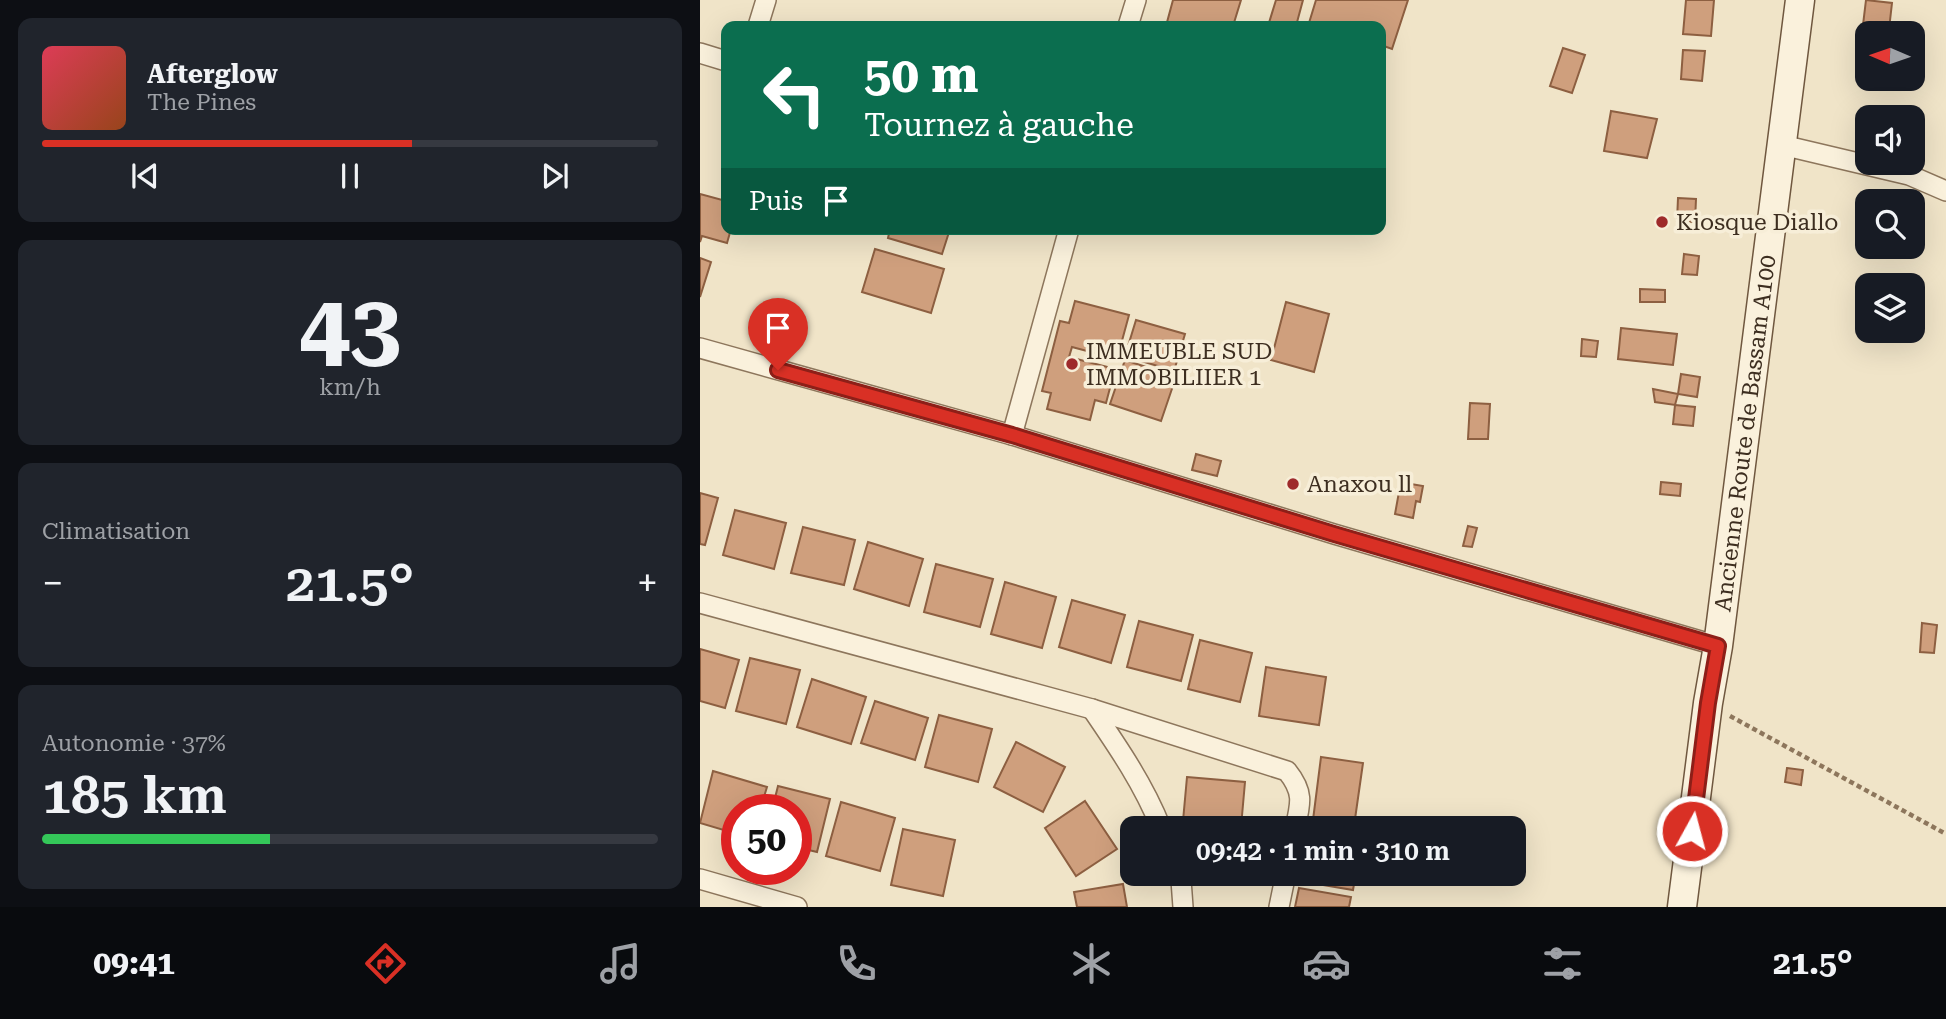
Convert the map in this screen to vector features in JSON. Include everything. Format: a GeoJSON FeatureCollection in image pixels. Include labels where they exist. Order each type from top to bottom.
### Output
{"type":"FeatureCollection","features":[{"type":"Feature","properties":{"kind":"main road","name":"Ancienne Route de Bassam A100"},"geometry":{"type":"LineString","coordinates":[[1682,907],[1800,0]]}},
{"type":"Feature","properties":{"kind":"street"},"geometry":{"type":"LineString","coordinates":[[760,21],[766,0]]}},
{"type":"Feature","properties":{"kind":"street"},"geometry":{"type":"LineString","coordinates":[[1130,21],[1136,0]]}},
{"type":"Feature","properties":{"kind":"street"},"geometry":{"type":"LineString","coordinates":[[700,52],[721,59]]}},
{"type":"Feature","properties":{"kind":"street"},"geometry":{"type":"LineString","coordinates":[[1782,145],[1909,175],[1946,191]]}},
{"type":"Feature","properties":{"kind":"street"},"geometry":{"type":"LineString","coordinates":[[1012,435],[1067,235]]}},
{"type":"Feature","properties":{"kind":"street"},"geometry":{"type":"LineString","coordinates":[[700,348],[1012,435],[1334,534],[1718,646]]}},
{"type":"Feature","properties":{"kind":"street"},"geometry":{"type":"LineString","coordinates":[[700,603],[1092,709],[1287,771],[1297,784],[1300,804],[1298,816]]}},
{"type":"Feature","properties":{"kind":"street"},"geometry":{"type":"LineString","coordinates":[[1092,709],[1129,762],[1156,816]]}},
{"type":"Feature","properties":{"kind":"street"},"geometry":{"type":"LineString","coordinates":[[700,879],[797,907]]}},
{"type":"Feature","properties":{"kind":"street"},"geometry":{"type":"LineString","coordinates":[[1182,886],[1184,907]]}},
{"type":"Feature","properties":{"kind":"street"},"geometry":{"type":"LineString","coordinates":[[1279,907],[1283,886]]}},
{"type":"Feature","properties":{"kind":"path"},"geometry":{"type":"LineString","coordinates":[[1708,703],[1946,834]]}},
{"type":"Feature","properties":{"kind":"building"},"geometry":{"type":"Polygon","coordinates":[[[1173,0],[1241,0],[1235,21],[1167,21],[1173,0]]]}},
{"type":"Feature","properties":{"kind":"building"},"geometry":{"type":"Polygon","coordinates":[[[1276,0],[1303,0],[1297,21],[1270,21],[1276,0]]]}},
{"type":"Feature","properties":{"kind":"building"},"geometry":{"type":"Polygon","coordinates":[[[1316,0],[1408,0],[1392,49],[1386,47],[1386,21],[1310,21],[1316,0]]]}},
{"type":"Feature","properties":{"kind":"building"},"geometry":{"type":"Polygon","coordinates":[[[1686,0],[1714,0],[1711,36],[1683,34],[1686,0]]]}},
{"type":"Feature","properties":{"kind":"building"},"geometry":{"type":"Polygon","coordinates":[[[1866,0],[1892,3],[1890,21],[1863,21],[1866,0]]]}},
{"type":"Feature","properties":{"kind":"building"},"geometry":{"type":"Polygon","coordinates":[[[1563,48],[1585,55],[1572,93],[1550,86],[1563,48]]]}},
{"type":"Feature","properties":{"kind":"building"},"geometry":{"type":"Polygon","coordinates":[[[1683,50],[1705,51],[1702,81],[1681,79],[1683,50]]]}},
{"type":"Feature","properties":{"kind":"building"},"geometry":{"type":"Polygon","coordinates":[[[1611,111],[1657,119],[1647,158],[1604,151],[1611,111]]]}},
{"type":"Feature","properties":{"kind":"building"},"geometry":{"type":"Polygon","coordinates":[[[700,194],[721,200],[721,235],[729,235],[727,243],[702,236],[700,242],[700,194]]]}},
{"type":"Feature","properties":{"kind":"building"},"geometry":{"type":"Polygon","coordinates":[[[1678,198],[1696,199],[1695,222],[1677,221],[1678,198]]]}},
{"type":"Feature","properties":{"kind":"building"},"geometry":{"type":"Polygon","coordinates":[[[889,235],[948,235],[942,254],[888,238],[889,235]]]}},
{"type":"Feature","properties":{"kind":"building"},"geometry":{"type":"Polygon","coordinates":[[[875,249],[944,269],[931,313],[862,292],[875,249]]]}},
{"type":"Feature","properties":{"kind":"building"},"geometry":{"type":"Polygon","coordinates":[[[1684,254],[1699,256],[1697,275],[1682,274],[1684,254]]]}},
{"type":"Feature","properties":{"kind":"building"},"geometry":{"type":"Polygon","coordinates":[[[700,258],[711,262],[700,297],[700,258]]]}},
{"type":"Feature","properties":{"kind":"building"},"geometry":{"type":"Polygon","coordinates":[[[1640,289],[1665,290],[1665,302],[1640,302],[1640,289]]]}},
{"type":"Feature","properties":{"kind":"building","name":"IMMEUBLE SUD IMMOBILIIER 1"},"geometry":{"type":"Polygon","coordinates":[[[1075,301],[1129,315],[1117,359],[1072,347],[1069,357],[1115,369],[1106,403],[1095,400],[1090,420],[1047,409],[1051,393],[1042,391],[1060,321],[1069,323],[1075,301]]]}},
{"type":"Feature","properties":{"kind":"building"},"geometry":{"type":"Polygon","coordinates":[[[1286,302],[1329,314],[1314,372],[1271,360],[1286,302]]]}},
{"type":"Feature","properties":{"kind":"building"},"geometry":{"type":"Polygon","coordinates":[[[1136,320],[1185,334],[1174,371],[1125,356],[1136,320]]]}},
{"type":"Feature","properties":{"kind":"building"},"geometry":{"type":"Polygon","coordinates":[[[1621,328],[1677,334],[1673,365],[1618,359],[1621,328]]]}},
{"type":"Feature","properties":{"kind":"building"},"geometry":{"type":"Polygon","coordinates":[[[1582,339],[1598,341],[1596,357],[1581,356],[1582,339]]]}},
{"type":"Feature","properties":{"kind":"building"},"geometry":{"type":"Polygon","coordinates":[[[1125,360],[1176,377],[1161,421],[1110,404],[1125,360]]]}},
{"type":"Feature","properties":{"kind":"building"},"geometry":{"type":"Polygon","coordinates":[[[1681,374],[1700,377],[1697,397],[1678,394],[1681,374]]]}},
{"type":"Feature","properties":{"kind":"building"},"geometry":{"type":"Polygon","coordinates":[[[1653,389],[1678,394],[1675,405],[1655,402],[1653,389]]]}},
{"type":"Feature","properties":{"kind":"building"},"geometry":{"type":"Polygon","coordinates":[[[1470,403],[1490,404],[1488,439],[1468,439],[1470,403]]]}},
{"type":"Feature","properties":{"kind":"building"},"geometry":{"type":"Polygon","coordinates":[[[1675,405],[1695,407],[1693,426],[1673,424],[1675,405]]]}},
{"type":"Feature","properties":{"kind":"building"},"geometry":{"type":"Polygon","coordinates":[[[1196,454],[1221,461],[1217,476],[1192,470],[1196,454]]]}},
{"type":"Feature","properties":{"kind":"building"},"geometry":{"type":"Polygon","coordinates":[[[1661,482],[1681,484],[1680,496],[1660,494],[1661,482]]]}},
{"type":"Feature","properties":{"kind":"building"},"geometry":{"type":"Polygon","coordinates":[[[1411,484],[1423,486],[1420,502],[1416,501],[1413,518],[1395,514],[1399,492],[1410,494],[1411,484]]]}},
{"type":"Feature","properties":{"kind":"building"},"geometry":{"type":"Polygon","coordinates":[[[700,493],[718,498],[705,545],[700,544],[700,493]]]}},
{"type":"Feature","properties":{"kind":"building"},"geometry":{"type":"Polygon","coordinates":[[[735,510],[786,523],[774,569],[723,555],[735,510]]]}},
{"type":"Feature","properties":{"kind":"building"},"geometry":{"type":"Polygon","coordinates":[[[1468,526],[1477,528],[1472,547],[1463,546],[1468,526]]]}},
{"type":"Feature","properties":{"kind":"building"},"geometry":{"type":"Polygon","coordinates":[[[803,527],[855,540],[844,585],[791,573],[803,527]]]}},
{"type":"Feature","properties":{"kind":"building"},"geometry":{"type":"Polygon","coordinates":[[[868,542],[923,559],[909,606],[854,589],[868,542]]]}},
{"type":"Feature","properties":{"kind":"building"},"geometry":{"type":"Polygon","coordinates":[[[936,564],[993,579],[980,627],[924,612],[936,564]]]}},
{"type":"Feature","properties":{"kind":"building"},"geometry":{"type":"Polygon","coordinates":[[[1005,582],[1056,597],[1042,648],[991,634],[1005,582]]]}},
{"type":"Feature","properties":{"kind":"building"},"geometry":{"type":"Polygon","coordinates":[[[1072,600],[1125,615],[1111,663],[1059,647],[1072,600]]]}},
{"type":"Feature","properties":{"kind":"building"},"geometry":{"type":"Polygon","coordinates":[[[1139,621],[1193,635],[1181,681],[1127,667],[1139,621]]]}},
{"type":"Feature","properties":{"kind":"building"},"geometry":{"type":"Polygon","coordinates":[[[1922,623],[1937,625],[1934,653],[1920,652],[1922,623]]]}},
{"type":"Feature","properties":{"kind":"building"},"geometry":{"type":"Polygon","coordinates":[[[1200,640],[1252,653],[1240,702],[1188,689],[1200,640]]]}},
{"type":"Feature","properties":{"kind":"building"},"geometry":{"type":"Polygon","coordinates":[[[700,649],[739,660],[725,708],[700,701],[700,649]]]}},
{"type":"Feature","properties":{"kind":"building"},"geometry":{"type":"Polygon","coordinates":[[[750,658],[800,670],[786,724],[736,711],[750,658]]]}},
{"type":"Feature","properties":{"kind":"building"},"geometry":{"type":"Polygon","coordinates":[[[1266,667],[1326,677],[1319,725],[1259,716],[1266,667]]]}},
{"type":"Feature","properties":{"kind":"building"},"geometry":{"type":"Polygon","coordinates":[[[812,679],[866,697],[851,744],[797,727],[812,679]]]}},
{"type":"Feature","properties":{"kind":"building"},"geometry":{"type":"Polygon","coordinates":[[[875,701],[928,718],[915,760],[861,743],[875,701]]]}},
{"type":"Feature","properties":{"kind":"building"},"geometry":{"type":"Polygon","coordinates":[[[939,715],[992,729],[978,782],[925,767],[939,715]]]}},
{"type":"Feature","properties":{"kind":"building"},"geometry":{"type":"Polygon","coordinates":[[[1016,742],[1065,767],[1043,812],[994,787],[1016,742]]]}},
{"type":"Feature","properties":{"kind":"building"},"geometry":{"type":"Polygon","coordinates":[[[1321,757],[1363,763],[1355,816],[1314,816],[1321,757]]]}},
{"type":"Feature","properties":{"kind":"building"},"geometry":{"type":"Polygon","coordinates":[[[1787,768],[1803,770],[1801,785],[1785,782],[1787,768]]]}},
{"type":"Feature","properties":{"kind":"building"},"geometry":{"type":"Polygon","coordinates":[[[713,771],[767,787],[765,794],[721,794],[721,829],[700,823],[713,771]]]}},
{"type":"Feature","properties":{"kind":"building"},"geometry":{"type":"Polygon","coordinates":[[[1187,777],[1245,782],[1242,816],[1183,816],[1187,777]]]}},
{"type":"Feature","properties":{"kind":"building"},"geometry":{"type":"Polygon","coordinates":[[[778,786],[810,794],[776,794],[778,786]]]}},
{"type":"Feature","properties":{"kind":"building"},"geometry":{"type":"Polygon","coordinates":[[[812,794],[830,799],[817,852],[812,851],[812,794]]]}},
{"type":"Feature","properties":{"kind":"building"},"geometry":{"type":"Polygon","coordinates":[[[1085,801],[1117,849],[1076,876],[1045,828],[1085,801]]]}},
{"type":"Feature","properties":{"kind":"building"},"geometry":{"type":"Polygon","coordinates":[[[841,802],[895,818],[880,871],[826,856],[841,802]]]}},
{"type":"Feature","properties":{"kind":"building"},"geometry":{"type":"Polygon","coordinates":[[[903,829],[955,840],[943,896],[891,885],[903,829]]]}},
{"type":"Feature","properties":{"kind":"building"},"geometry":{"type":"Polygon","coordinates":[[[1120,884],[1123,886],[1127,907],[1077,907],[1074,892],[1120,884]]]}},
{"type":"Feature","properties":{"kind":"building"},"geometry":{"type":"Polygon","coordinates":[[[1329,886],[1354,886],[1353,890],[1329,886]]]}},
{"type":"Feature","properties":{"kind":"building"},"geometry":{"type":"Polygon","coordinates":[[[1299,888],[1351,897],[1349,907],[1295,907],[1299,888]]]}},
{"type":"Feature","properties":{"kind":"place","name":"Kiosque Diallo"},"geometry":{"type":"Point","coordinates":[1662,222]}},
{"type":"Feature","properties":{"kind":"place","name":"IMMEUBLE SUD IMMOBILIIER 1"},"geometry":{"type":"Point","coordinates":[1072,364]}},
{"type":"Feature","properties":{"kind":"place","name":"Anaxou ll"},"geometry":{"type":"Point","coordinates":[1293,484]}},
{"type":"Feature","properties":{"kind":"route"},"geometry":{"type":"LineString","coordinates":[[778,370],[1012,435],[1334,534],[1718,646],[1692,831]]}}]}
